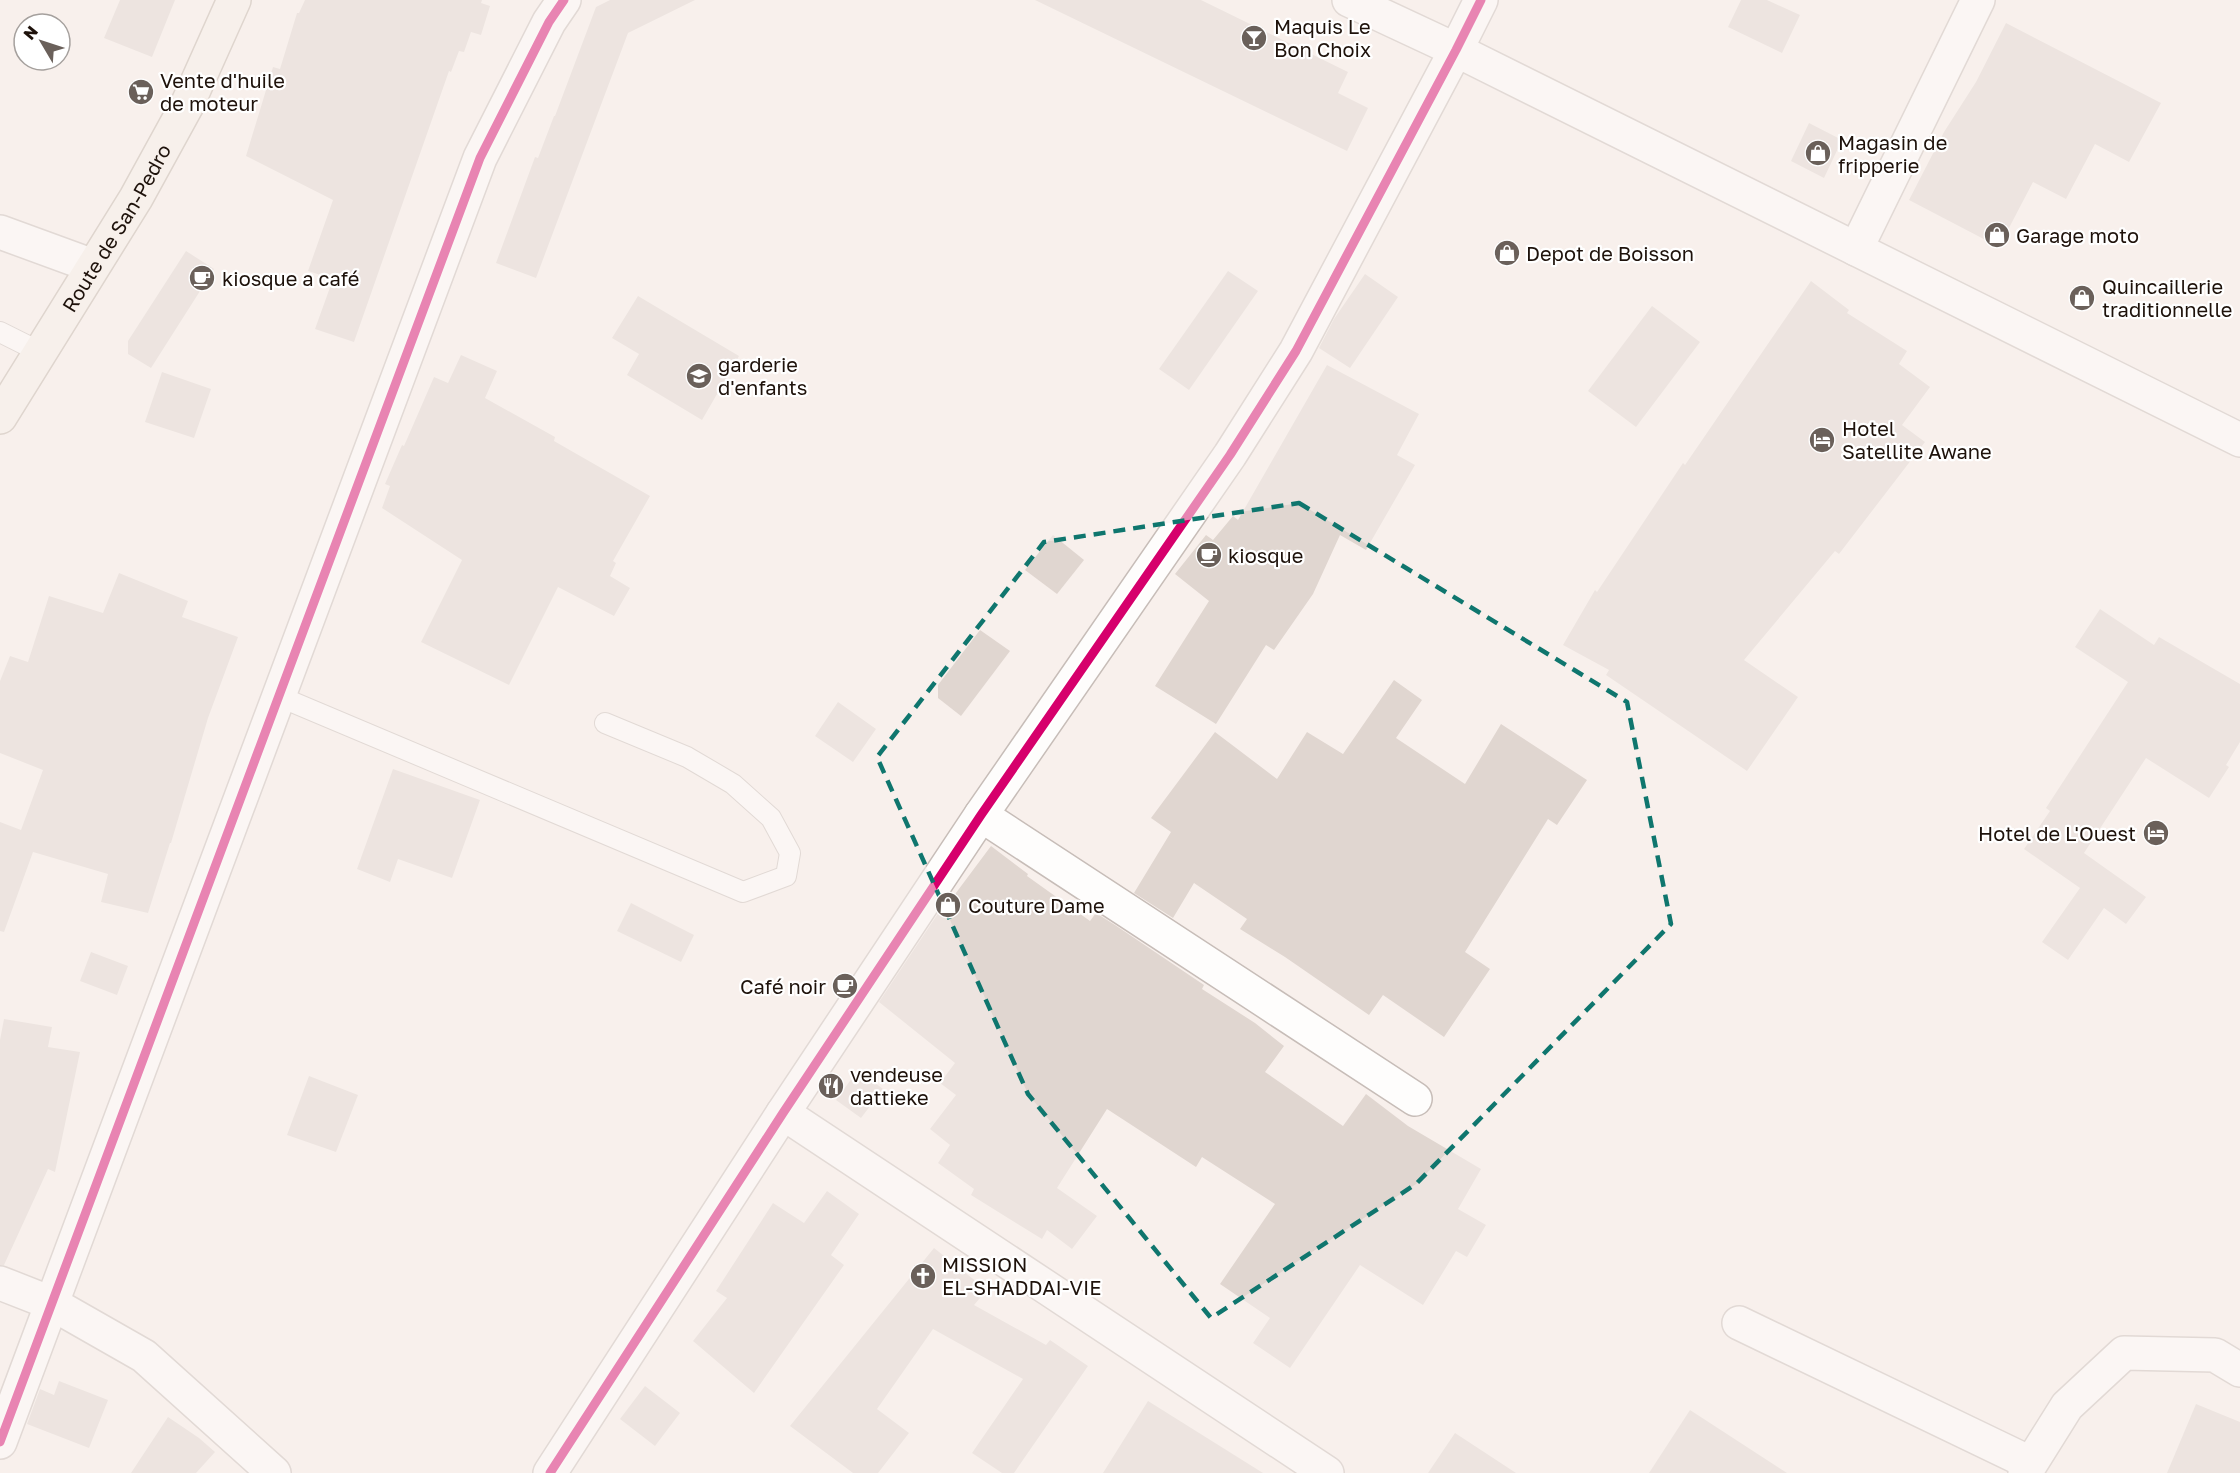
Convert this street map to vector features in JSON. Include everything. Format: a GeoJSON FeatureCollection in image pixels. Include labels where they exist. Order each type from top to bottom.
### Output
{"type":"FeatureCollection","features":[{"type":"Feature","properties":{"kind":"main road","name":"Route de San-Pedro"},"geometry":{"type":"LineString","coordinates":[[0,417],[136,198],[187,105],[234,0]]}},
{"type":"Feature","properties":{"kind":"street"},"geometry":{"type":"LineString","coordinates":[[0,1442],[480,158],[549,22],[564,0]]}},
{"type":"Feature","properties":{"kind":"street"},"geometry":{"type":"LineString","coordinates":[[1349,0],[1456,50],[2240,440]]}},
{"type":"Feature","properties":{"kind":"street"},"geometry":{"type":"LineString","coordinates":[[550,1473],[783,1113],[981,815],[1230,455],[1296,351],[1481,0]]}},
{"type":"Feature","properties":{"kind":"street"},"geometry":{"type":"LineString","coordinates":[[1856,249],[1978,0]]}},
{"type":"Feature","properties":{"kind":"street"},"geometry":{"type":"LineString","coordinates":[[0,232],[93,266]]}},
{"type":"Feature","properties":{"kind":"street"},"geometry":{"type":"LineString","coordinates":[[981,815],[1415,1099]]}},
{"type":"Feature","properties":{"kind":"street"},"geometry":{"type":"LineString","coordinates":[[783,1113],[1327,1473]]}},
{"type":"Feature","properties":{"kind":"street"},"geometry":{"type":"LineString","coordinates":[[0,1283],[51,1303],[144,1356],[274,1473]]}},
{"type":"Feature","properties":{"kind":"street"},"geometry":{"type":"LineString","coordinates":[[1740,1323],[2028,1468],[2067,1406],[2124,1353],[2215,1355],[2240,1370]]}},
{"type":"Feature","properties":{"kind":"lane"},"geometry":{"type":"LineString","coordinates":[[0,332],[40,352]]}},
{"type":"Feature","properties":{"kind":"lane"},"geometry":{"type":"LineString","coordinates":[[278,696],[743,892],[786,876],[790,853],[771,818],[733,784],[687,757],[605,723]]}},
{"type":"Feature","properties":{"kind":"highlighted area"},"geometry":{"type":"Polygon","coordinates":[[[1299,503],[1627,702],[1671,924],[1416,1184],[1211,1318],[1028,1094],[877,757],[1044,542],[1299,503]]]}},
{"type":"Feature","properties":{"kind":"building"},"geometry":{"type":"Polygon","coordinates":[[[120,0],[175,0],[152,57],[104,38],[120,0]]]}},
{"type":"Feature","properties":{"kind":"building"},"geometry":{"type":"Polygon","coordinates":[[[305,0],[482,0],[481,3],[490,6],[481,35],[471,32],[464,52],[459,51],[451,72],[449,71],[354,342],[315,329],[333,279],[308,271],[333,200],[246,156],[273,67],[280,69],[297,13],[305,0]]]}},
{"type":"Feature","properties":{"kind":"building"},"geometry":{"type":"Polygon","coordinates":[[[610,0],[695,0],[628,33],[536,278],[496,263],[535,157],[538,158],[596,7],[610,0]]]}},
{"type":"Feature","properties":{"kind":"building"},"geometry":{"type":"Polygon","coordinates":[[[1035,0],[1201,0],[1348,72],[1338,93],[1368,108],[1347,151],[1035,0]]]}},
{"type":"Feature","properties":{"kind":"building"},"geometry":{"type":"Polygon","coordinates":[[[1741,0],[1767,0],[1800,15],[1782,53],[1728,27],[1741,0]]]}},
{"type":"Feature","properties":{"kind":"building"},"geometry":{"type":"Polygon","coordinates":[[[2006,23],[2161,103],[2129,162],[2095,144],[2066,199],[2033,182],[1999,247],[1909,200],[1944,132],[1976,82],[2006,23]]]}},
{"type":"Feature","properties":{"kind":"building"},"geometry":{"type":"Polygon","coordinates":[[[1809,123],[1842,140],[1824,178],[1791,161],[1809,123]]]}},
{"type":"Feature","properties":{"kind":"building"},"geometry":{"type":"Polygon","coordinates":[[[186,251],[214,269],[151,368],[128,354],[128,341],[186,251]]]}},
{"type":"Feature","properties":{"kind":"building"},"geometry":{"type":"Polygon","coordinates":[[[1228,271],[1258,291],[1189,390],[1159,369],[1228,271]]]}},
{"type":"Feature","properties":{"kind":"building"},"geometry":{"type":"Polygon","coordinates":[[[1365,274],[1398,297],[1350,368],[1319,348],[1334,319],[1365,274]]]}},
{"type":"Feature","properties":{"kind":"building"},"geometry":{"type":"Polygon","coordinates":[[[1811,281],[1849,310],[1847,313],[1907,351],[1899,364],[1930,387],[1902,425],[1925,442],[1839,554],[1835,551],[1744,660],[1798,697],[1747,771],[1606,675],[1609,670],[1563,645],[1595,590],[1597,592],[1683,463],[1685,465],[1811,281]]]}},
{"type":"Feature","properties":{"kind":"building"},"geometry":{"type":"Polygon","coordinates":[[[638,296],[739,356],[702,420],[627,375],[639,354],[612,338],[638,296]]]}},
{"type":"Feature","properties":{"kind":"building"},"geometry":{"type":"Polygon","coordinates":[[[1652,306],[1700,342],[1636,427],[1588,391],[1652,306]]]}},
{"type":"Feature","properties":{"kind":"building"},"geometry":{"type":"Polygon","coordinates":[[[461,355],[497,371],[485,398],[555,437],[554,441],[650,496],[613,561],[616,563],[610,576],[630,588],[614,616],[558,587],[509,685],[421,642],[462,560],[382,508],[390,486],[385,484],[434,377],[448,383],[461,355]]]}},
{"type":"Feature","properties":{"kind":"building"},"geometry":{"type":"Polygon","coordinates":[[[1327,365],[1419,414],[1397,455],[1415,465],[1366,550],[1340,535],[1313,594],[1274,650],[1266,645],[1216,724],[1155,686],[1209,601],[1175,574],[1206,535],[1213,540],[1233,516],[1238,520],[1327,365]]]}},
{"type":"Feature","properties":{"kind":"building"},"geometry":{"type":"Polygon","coordinates":[[[162,372],[211,389],[194,438],[145,422],[162,372]]]}},
{"type":"Feature","properties":{"kind":"building"},"geometry":{"type":"Polygon","coordinates":[[[1053,535],[1084,560],[1057,594],[1025,570],[1053,535]]]}},
{"type":"Feature","properties":{"kind":"building"},"geometry":{"type":"Polygon","coordinates":[[[119,573],[188,601],[182,617],[238,637],[208,718],[148,913],[101,902],[108,874],[33,852],[4,932],[0,931],[0,822],[21,830],[43,770],[0,753],[0,681],[10,656],[28,662],[49,596],[103,613],[119,573]]]}},
{"type":"Feature","properties":{"kind":"building"},"geometry":{"type":"Polygon","coordinates":[[[2100,609],[2154,645],[2159,637],[2240,684],[2240,742],[2226,765],[2229,767],[2209,798],[2146,758],[2084,853],[2146,897],[2126,924],[2104,908],[2068,960],[2042,942],[2080,888],[2024,849],[2050,811],[2046,808],[2128,682],[2075,647],[2100,609]]]}},
{"type":"Feature","properties":{"kind":"building"},"geometry":{"type":"Polygon","coordinates":[[[980,630],[1010,651],[961,716],[938,698],[938,685],[980,630]]]}},
{"type":"Feature","properties":{"kind":"building"},"geometry":{"type":"Polygon","coordinates":[[[1394,680],[1422,700],[1396,738],[1465,784],[1501,724],[1587,780],[1557,825],[1548,819],[1465,952],[1490,969],[1444,1037],[1383,995],[1369,1015],[1240,929],[1247,919],[1194,883],[1173,918],[1134,893],[1171,832],[1151,818],[1215,732],[1277,779],[1307,732],[1343,754],[1394,680]]]}},
{"type":"Feature","properties":{"kind":"building"},"geometry":{"type":"Polygon","coordinates":[[[838,702],[876,729],[853,762],[815,736],[838,702]]]}},
{"type":"Feature","properties":{"kind":"building"},"geometry":{"type":"Polygon","coordinates":[[[393,769],[480,800],[452,878],[398,859],[390,882],[357,869],[393,769]]]}},
{"type":"Feature","properties":{"kind":"building"},"geometry":{"type":"Polygon","coordinates":[[[991,846],[1028,874],[1027,876],[1090,921],[1096,913],[1115,925],[1204,985],[1202,989],[1255,1023],[1284,1046],[1265,1072],[1343,1126],[1366,1094],[1408,1126],[1481,1169],[1458,1209],[1486,1225],[1467,1257],[1456,1251],[1423,1305],[1360,1265],[1290,1368],[1253,1343],[1270,1318],[1220,1284],[1275,1204],[1202,1157],[1196,1167],[1107,1109],[1057,1188],[1097,1216],[1072,1249],[1047,1230],[1042,1239],[971,1195],[974,1189],[938,1163],[950,1145],[930,1129],[956,1095],[940,1083],[955,1063],[879,1002],[939,912],[941,913],[991,846]]]}},
{"type":"Feature","properties":{"kind":"building"},"geometry":{"type":"Polygon","coordinates":[[[631,903],[694,935],[681,962],[617,931],[631,903]]]}},
{"type":"Feature","properties":{"kind":"building"},"geometry":{"type":"Polygon","coordinates":[[[91,952],[128,966],[117,995],[80,981],[91,952]]]}},
{"type":"Feature","properties":{"kind":"building"},"geometry":{"type":"Polygon","coordinates":[[[4,1019],[52,1027],[48,1047],[80,1052],[55,1172],[48,1169],[4,1265],[0,1265],[0,1040],[4,1019]]]}},
{"type":"Feature","properties":{"kind":"building"},"geometry":{"type":"Polygon","coordinates":[[[858,1070],[883,1089],[861,1118],[836,1100],[858,1070]]]}},
{"type":"Feature","properties":{"kind":"building"},"geometry":{"type":"Polygon","coordinates":[[[309,1076],[358,1095],[336,1152],[287,1135],[309,1076]]]}},
{"type":"Feature","properties":{"kind":"building"},"geometry":{"type":"Polygon","coordinates":[[[827,1191],[859,1214],[831,1255],[844,1265],[754,1393],[693,1341],[727,1298],[716,1291],[773,1203],[804,1223],[827,1191]]]}},
{"type":"Feature","properties":{"kind":"building"},"geometry":{"type":"Polygon","coordinates":[[[934,1248],[987,1290],[974,1305],[1046,1345],[1050,1340],[1088,1366],[1014,1473],[1002,1473],[972,1453],[1023,1379],[933,1329],[877,1409],[909,1433],[878,1473],[853,1473],[790,1426],[934,1248]]]}},
{"type":"Feature","properties":{"kind":"building"},"geometry":{"type":"Polygon","coordinates":[[[59,1381],[108,1400],[89,1448],[27,1424],[40,1389],[54,1395],[59,1381]]]}},
{"type":"Feature","properties":{"kind":"building"},"geometry":{"type":"Polygon","coordinates":[[[645,1386],[680,1413],[655,1446],[620,1419],[645,1386]]]}},
{"type":"Feature","properties":{"kind":"building"},"geometry":{"type":"Polygon","coordinates":[[[1148,1401],[1263,1473],[1103,1473],[1148,1401]]]}},
{"type":"Feature","properties":{"kind":"building"},"geometry":{"type":"Polygon","coordinates":[[[2196,1404],[2240,1422],[2240,1473],[2167,1473],[2196,1404]]]}},
{"type":"Feature","properties":{"kind":"building"},"geometry":{"type":"Polygon","coordinates":[[[1690,1410],[1787,1473],[1649,1473],[1690,1410]]]}},
{"type":"Feature","properties":{"kind":"building"},"geometry":{"type":"Polygon","coordinates":[[[168,1417],[215,1452],[196,1473],[131,1473],[168,1417]]]}},
{"type":"Feature","properties":{"kind":"building"},"geometry":{"type":"Polygon","coordinates":[[[1455,1433],[1516,1473],[1428,1473],[1455,1433]]]}},
{"type":"Feature","properties":{"kind":"cycle path"},"geometry":{"type":"LineString","coordinates":[[0,1442],[480,158],[549,22],[564,0]]}},
{"type":"Feature","properties":{"kind":"cycle path"},"geometry":{"type":"LineString","coordinates":[[550,1473],[783,1113],[981,815],[1230,455],[1296,351],[1481,0]]}},
{"type":"Feature","properties":{"kind":"place","name":"Maquis Le Bon Choix"},"geometry":{"type":"Point","coordinates":[1254,38]}},
{"type":"Feature","properties":{"kind":"place","name":"Vente d'huile de moteur"},"geometry":{"type":"Point","coordinates":[141,92]}},
{"type":"Feature","properties":{"kind":"place","name":"Magasin de fripperie"},"geometry":{"type":"Point","coordinates":[1818,153]}},
{"type":"Feature","properties":{"kind":"place","name":"Garage moto"},"geometry":{"type":"Point","coordinates":[1997,235]}},
{"type":"Feature","properties":{"kind":"place","name":"Depot de Boisson"},"geometry":{"type":"Point","coordinates":[1507,253]}},
{"type":"Feature","properties":{"kind":"place","name":"kiosque a café"},"geometry":{"type":"Point","coordinates":[202,278]}},
{"type":"Feature","properties":{"kind":"place","name":"Quincaillerie traditionnelle"},"geometry":{"type":"Point","coordinates":[2082,298]}},
{"type":"Feature","properties":{"kind":"place","name":"garderie d'enfants"},"geometry":{"type":"Point","coordinates":[699,376]}},
{"type":"Feature","properties":{"kind":"place","name":"Hotel Satellite Awane"},"geometry":{"type":"Point","coordinates":[1822,440]}},
{"type":"Feature","properties":{"kind":"place","name":"kiosque"},"geometry":{"type":"Point","coordinates":[1209,555]}},
{"type":"Feature","properties":{"kind":"place","name":"Hotel de L'Ouest"},"geometry":{"type":"Point","coordinates":[2156,833]}},
{"type":"Feature","properties":{"kind":"place","name":"Couture Dame"},"geometry":{"type":"Point","coordinates":[948,905]}},
{"type":"Feature","properties":{"kind":"place","name":"Café noir"},"geometry":{"type":"Point","coordinates":[845,986]}},
{"type":"Feature","properties":{"kind":"place","name":"vendeuse dattieke"},"geometry":{"type":"Point","coordinates":[831,1086]}},
{"type":"Feature","properties":{"kind":"place","name":"MISSION EL-SHADDAI-VIE"},"geometry":{"type":"Point","coordinates":[923,1276]}}]}
